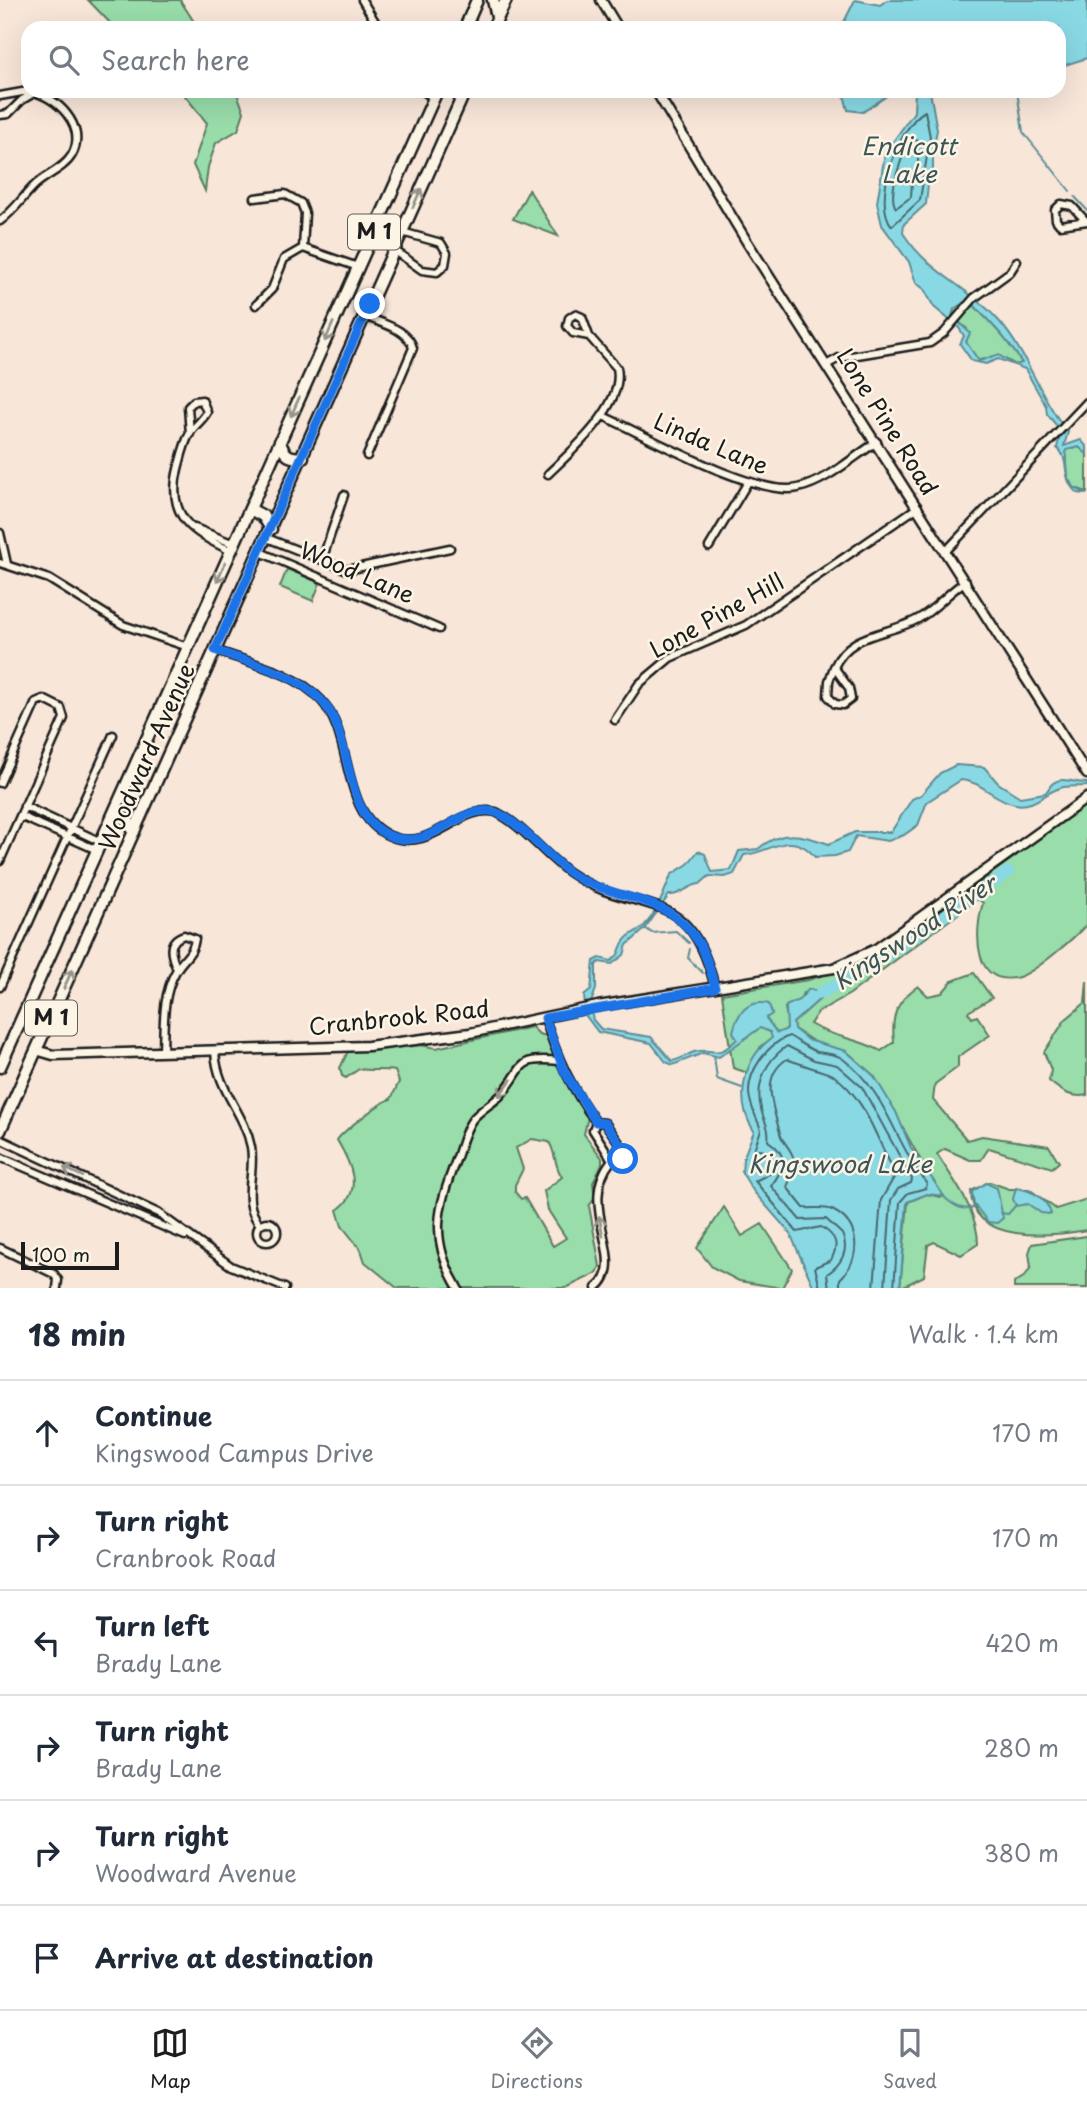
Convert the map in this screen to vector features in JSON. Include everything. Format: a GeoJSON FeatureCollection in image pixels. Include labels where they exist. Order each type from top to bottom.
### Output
{"type":"FeatureCollection","features":[{"type":"Feature","properties":{"kind":"main road"},"geometry":{"type":"LineString","coordinates":[[493,0],[497,12],[496,21]]}},
{"type":"Feature","properties":{"kind":"main road"},"geometry":{"type":"LineString","coordinates":[[496,21],[506,0]]}},
{"type":"Feature","properties":{"kind":"main road"},"geometry":{"type":"LineString","coordinates":[[468,21],[478,1]]}},
{"type":"Feature","properties":{"kind":"main road","name":"Woodward Avenue"},"geometry":{"type":"LineString","coordinates":[[111,819],[433,98]]}},
{"type":"Feature","properties":{"kind":"main road","name":"Woodward Avenue"},"geometry":{"type":"LineString","coordinates":[[0,1131],[462,98]]}},
{"type":"Feature","properties":{"kind":"main road"},"geometry":{"type":"LineString","coordinates":[[280,443],[285,454],[293,458],[303,457]]}},
{"type":"Feature","properties":{"kind":"main road"},"geometry":{"type":"LineString","coordinates":[[250,509],[263,516],[269,534]]}},
{"type":"Feature","properties":{"kind":"main road"},"geometry":{"type":"LineString","coordinates":[[111,819],[120,817],[128,821],[134,832]]}},
{"type":"Feature","properties":{"kind":"main road","name":"M 1"},"geometry":{"type":"LineString","coordinates":[[0,1067],[111,819]]}},
{"type":"Feature","properties":{"kind":"street"},"geometry":{"type":"LineString","coordinates":[[362,0],[375,21]]}},
{"type":"Feature","properties":{"kind":"street"},"geometry":{"type":"LineString","coordinates":[[601,0],[614,21]]}},
{"type":"Feature","properties":{"kind":"street"},"geometry":{"type":"LineString","coordinates":[[0,96],[21,93]]}},
{"type":"Feature","properties":{"kind":"street"},"geometry":{"type":"LineString","coordinates":[[0,115],[8,114],[24,98]]}},
{"type":"Feature","properties":{"kind":"street"},"geometry":{"type":"LineString","coordinates":[[0,221],[17,208],[36,185],[68,160],[75,147],[74,129],[65,111],[50,98]]}},
{"type":"Feature","properties":{"kind":"street","name":"Lone Pine Road"},"geometry":{"type":"LineString","coordinates":[[660,98],[747,242],[828,364],[1086,773]]}},
{"type":"Feature","properties":{"kind":"street"},"geometry":{"type":"LineString","coordinates":[[255,198],[285,194],[302,203],[305,220],[303,248]]}},
{"type":"Feature","properties":{"kind":"street"},"geometry":{"type":"LineString","coordinates":[[1061,204],[1068,204],[1086,220],[1060,225],[1056,220],[1055,210],[1061,204]]}},
{"type":"Feature","properties":{"kind":"street"},"geometry":{"type":"LineString","coordinates":[[394,250],[427,272],[437,272],[444,265],[447,253],[441,243],[402,232]]}},
{"type":"Feature","properties":{"kind":"street"},"geometry":{"type":"LineString","coordinates":[[256,305],[272,289],[284,259],[303,248],[358,267]]}},
{"type":"Feature","properties":{"kind":"street"},"geometry":{"type":"LineString","coordinates":[[828,364],[839,358],[930,343],[955,321],[974,298],[1010,272],[1017,261]]}},
{"type":"Feature","properties":{"kind":"street"},"geometry":{"type":"LineString","coordinates":[[365,316],[401,332],[410,339],[413,348],[367,456]]}},
{"type":"Feature","properties":{"kind":"street"},"geometry":{"type":"LineString","coordinates":[[548,474],[603,416],[618,372],[589,336]]}},
{"type":"Feature","properties":{"kind":"street"},"geometry":{"type":"LineString","coordinates":[[190,434],[188,407],[194,401],[202,400],[207,412],[190,434],[178,468],[174,492],[179,514],[190,526],[232,547]]}},
{"type":"Feature","properties":{"kind":"street"},"geometry":{"type":"LineString","coordinates":[[946,551],[1087,402]]}},
{"type":"Feature","properties":{"kind":"street","name":"Linda Lane"},"geometry":{"type":"LineString","coordinates":[[603,416],[748,482],[779,490],[806,486],[877,442]]}},
{"type":"Feature","properties":{"kind":"street"},"geometry":{"type":"LineString","coordinates":[[709,547],[748,482]]}},
{"type":"Feature","properties":{"kind":"street"},"geometry":{"type":"LineString","coordinates":[[322,560],[344,495]]}},
{"type":"Feature","properties":{"kind":"street","name":"Lone Pine Hill"},"geometry":{"type":"LineString","coordinates":[[615,720],[639,684],[670,658],[746,625],[918,507]]}},
{"type":"Feature","properties":{"kind":"street"},"geometry":{"type":"LineString","coordinates":[[0,533],[4,563],[57,584],[123,625],[188,646]]}},
{"type":"Feature","properties":{"kind":"street"},"geometry":{"type":"LineString","coordinates":[[269,534],[322,560],[356,569],[450,548]]}},
{"type":"Feature","properties":{"kind":"street","name":"Wood Lane"},"geometry":{"type":"LineString","coordinates":[[260,552],[439,629]]}},
{"type":"Feature","properties":{"kind":"street"},"geometry":{"type":"LineString","coordinates":[[834,667],[851,692],[849,701],[841,705],[832,702],[828,696],[829,681],[834,667],[849,645],[917,619],[966,581]]}},
{"type":"Feature","properties":{"kind":"street"},"geometry":{"type":"LineString","coordinates":[[215,650],[284,674],[321,699],[338,731],[362,808],[373,825],[388,835],[407,839],[421,838],[478,812],[496,812],[579,878],[607,891],[659,906],[696,937],[707,958],[715,988]]}},
{"type":"Feature","properties":{"kind":"street"},"geometry":{"type":"LineString","coordinates":[[0,783],[36,702],[41,699],[59,706],[64,718],[0,860]]}},
{"type":"Feature","properties":{"kind":"street"},"geometry":{"type":"LineString","coordinates":[[0,987],[113,735]]}},
{"type":"Feature","properties":{"kind":"street","name":"Cranbrook Road"},"geometry":{"type":"LineString","coordinates":[[36,1050],[50,1055],[368,1046],[470,1033],[598,1006],[834,968],[864,957],[1087,798]]}},
{"type":"Feature","properties":{"kind":"street"},"geometry":{"type":"LineString","coordinates":[[24,806],[71,828],[99,846]]}},
{"type":"Feature","properties":{"kind":"street"},"geometry":{"type":"LineString","coordinates":[[20,816],[67,837],[99,846]]}},
{"type":"Feature","properties":{"kind":"street"},"geometry":{"type":"LineString","coordinates":[[163,1052],[166,1004],[177,969],[193,948],[195,939],[188,936],[177,937],[171,948],[177,969]]}},
{"type":"Feature","properties":{"kind":"street"},"geometry":{"type":"LineString","coordinates":[[545,1018],[559,1061],[596,1122],[594,1133],[612,1160]]}},
{"type":"Feature","properties":{"kind":"street"},"geometry":{"type":"LineString","coordinates":[[215,1051],[220,1082],[249,1139],[252,1161],[248,1201],[260,1225]]}},
{"type":"Feature","properties":{"kind":"street"},"geometry":{"type":"LineString","coordinates":[[458,1288],[442,1255],[439,1218],[444,1189],[469,1126],[502,1093],[524,1063],[535,1059],[559,1061]]}},
{"type":"Feature","properties":{"kind":"street"},"geometry":{"type":"LineString","coordinates":[[596,1122],[605,1123],[625,1151],[622,1160],[612,1160]]}},
{"type":"Feature","properties":{"kind":"street"},"geometry":{"type":"LineString","coordinates":[[0,1139],[147,1207],[169,1219],[196,1241],[240,1270],[285,1288]]}},
{"type":"Feature","properties":{"kind":"street"},"geometry":{"type":"LineString","coordinates":[[0,1157],[196,1241]]}},
{"type":"Feature","properties":{"kind":"street"},"geometry":{"type":"LineString","coordinates":[[596,1288],[605,1279],[610,1268],[599,1220],[598,1199],[601,1176],[612,1160]]}},
{"type":"Feature","properties":{"kind":"street"},"geometry":{"type":"LineString","coordinates":[[97,1198],[102,1186]]}},
{"type":"Feature","properties":{"kind":"street"},"geometry":{"type":"LineString","coordinates":[[140,1216],[147,1207]]}},
{"type":"Feature","properties":{"kind":"street"},"geometry":{"type":"LineString","coordinates":[[0,1248],[54,1274],[58,1280],[57,1288]]}},
{"type":"Feature","properties":{"kind":"green space"},"geometry":{"type":"Polygon","coordinates":[[[88,0],[180,0],[194,21],[108,21],[88,0]]]}},
{"type":"Feature","properties":{"kind":"green space"},"geometry":{"type":"Polygon","coordinates":[[[187,98],[239,98],[244,112],[238,130],[216,143],[208,167],[205,191],[193,165],[207,123],[187,98]]]}},
{"type":"Feature","properties":{"kind":"green space"},"geometry":{"type":"Polygon","coordinates":[[[529,190],[558,236],[513,219],[529,190]]]}},
{"type":"Feature","properties":{"kind":"green space"},"geometry":{"type":"Polygon","coordinates":[[[963,302],[973,304],[1005,339],[1022,363],[1016,365],[998,355],[977,361],[966,344],[967,329],[952,316],[954,309],[963,302]]]}},
{"type":"Feature","properties":{"kind":"green space"},"geometry":{"type":"Polygon","coordinates":[[[1079,447],[1087,454],[1087,492],[1075,488],[1068,479],[1066,449],[1079,447]]]}},
{"type":"Feature","properties":{"kind":"green space"},"geometry":{"type":"Polygon","coordinates":[[[287,569],[320,583],[313,601],[280,587],[287,569]]]}},
{"type":"Feature","properties":{"kind":"green space"},"geometry":{"type":"Polygon","coordinates":[[[1087,804],[1087,924],[1055,954],[1019,977],[1004,978],[993,974],[980,955],[978,928],[983,903],[978,899],[850,994],[818,1012],[810,1024],[881,1051],[894,1042],[894,1017],[900,1003],[918,986],[928,996],[942,993],[952,981],[974,973],[992,998],[968,1012],[972,1018],[977,1016],[990,1035],[958,1057],[958,1067],[935,1084],[933,1100],[967,1140],[982,1136],[1049,1146],[1059,1162],[1052,1168],[989,1148],[981,1160],[970,1160],[945,1149],[937,1154],[970,1208],[978,1244],[961,1255],[934,1242],[928,1245],[924,1276],[900,1288],[908,1202],[927,1194],[941,1197],[874,1076],[846,1051],[819,1045],[794,1029],[793,1023],[821,998],[803,993],[800,1000],[785,1008],[789,1028],[761,1046],[748,1073],[733,1068],[722,994],[808,980],[871,960],[1087,804]]]}},
{"type":"Feature","properties":{"kind":"green space"},"geometry":{"type":"Polygon","coordinates":[[[1087,981],[1087,1095],[1076,1096],[1062,1091],[1049,1081],[1051,1070],[1044,1052],[1065,1020],[1085,1003],[1087,981]]]}},
{"type":"Feature","properties":{"kind":"green space"},"geometry":{"type":"Polygon","coordinates":[[[532,1027],[539,1034],[547,1036],[561,1072],[588,1117],[584,1134],[602,1158],[593,1183],[595,1198],[589,1206],[600,1266],[597,1273],[566,1288],[397,1288],[365,1262],[361,1250],[342,1226],[337,1210],[346,1202],[353,1185],[350,1167],[337,1140],[363,1117],[391,1099],[399,1082],[395,1071],[359,1069],[346,1078],[342,1076],[340,1068],[348,1051],[420,1045],[436,1048],[532,1027]],[[532,1139],[516,1148],[523,1169],[515,1185],[515,1192],[521,1199],[525,1198],[553,1246],[566,1238],[548,1210],[544,1191],[562,1177],[549,1142],[532,1139]]]}},
{"type":"Feature","properties":{"kind":"green space"},"geometry":{"type":"Polygon","coordinates":[[[990,1182],[1009,1189],[1029,1189],[1056,1209],[1087,1199],[1087,1230],[1035,1235],[998,1229],[984,1221],[975,1208],[971,1191],[990,1182]]]}},
{"type":"Feature","properties":{"kind":"green space"},"geometry":{"type":"Polygon","coordinates":[[[724,1207],[742,1236],[762,1224],[792,1269],[782,1288],[739,1281],[712,1267],[697,1248],[724,1207]]]}},
{"type":"Feature","properties":{"kind":"green space"},"geometry":{"type":"Polygon","coordinates":[[[1087,1236],[1087,1288],[1014,1288],[1014,1283],[1025,1276],[1031,1267],[1029,1253],[1032,1244],[1087,1236]]]}},
{"type":"Feature","properties":{"kind":"water"},"geometry":{"type":"Polygon","coordinates":[[[855,0],[880,5],[887,0],[1087,0],[1087,58],[1066,65],[1066,21],[844,21],[855,0]]]}},
{"type":"Feature","properties":{"kind":"water"},"geometry":{"type":"Polygon","coordinates":[[[845,98],[884,98],[863,112],[848,110],[845,98]]]}},
{"type":"Feature","properties":{"kind":"water","name":"Endicott Lake"},"geometry":{"type":"Polygon","coordinates":[[[915,98],[931,98],[937,130],[933,150],[933,173],[928,185],[926,204],[904,224],[903,233],[925,260],[975,298],[1009,334],[1049,405],[1068,432],[1064,446],[1081,440],[1087,447],[1087,454],[1079,447],[1066,450],[1068,479],[1064,458],[1057,448],[1061,431],[1047,414],[1046,406],[1025,369],[998,359],[986,364],[972,361],[960,344],[964,336],[959,328],[934,307],[924,289],[916,283],[909,262],[882,225],[877,203],[885,153],[914,112],[915,98]],[[964,302],[954,309],[952,316],[970,333],[966,342],[979,361],[998,355],[1016,365],[1022,363],[1005,339],[973,304],[964,302]]]}},
{"type":"Feature","properties":{"kind":"water"},"geometry":{"type":"Polygon","coordinates":[[[1068,479],[1075,488],[1087,494],[1077,493],[1068,479]]]}},
{"type":"Feature","properties":{"kind":"water","name":"Kingswood Lake"},"geometry":{"type":"Polygon","coordinates":[[[956,765],[984,767],[998,783],[1020,797],[1045,793],[1052,784],[1060,780],[1087,783],[1087,786],[1063,787],[1022,805],[1007,802],[975,784],[961,780],[927,802],[918,825],[904,835],[888,841],[856,836],[848,852],[835,856],[815,857],[798,844],[789,843],[744,855],[734,874],[725,877],[709,876],[700,884],[669,895],[645,929],[627,945],[624,955],[612,964],[599,962],[596,965],[596,989],[590,1005],[593,1020],[601,1029],[651,1037],[672,1061],[694,1052],[725,1049],[737,1039],[733,1032],[741,1013],[755,1004],[769,1004],[772,1014],[766,1018],[777,1033],[787,1029],[786,1006],[799,1000],[809,989],[821,993],[821,998],[793,1023],[794,1029],[808,1040],[846,1051],[874,1076],[896,1112],[911,1148],[944,1196],[927,1194],[907,1202],[900,1288],[814,1288],[790,1233],[754,1192],[742,1173],[743,1159],[754,1131],[744,1107],[745,1081],[754,1057],[772,1038],[770,1032],[760,1028],[719,1057],[703,1053],[673,1065],[666,1062],[651,1043],[598,1032],[586,1016],[584,996],[591,990],[594,961],[600,958],[611,961],[614,958],[627,938],[643,927],[653,915],[671,875],[688,864],[698,851],[705,854],[712,872],[731,870],[739,851],[758,849],[775,838],[801,836],[829,844],[855,832],[891,832],[912,799],[921,795],[940,773],[956,765]]]}},
{"type":"Feature","properties":{"kind":"water"},"geometry":{"type":"Polygon","coordinates":[[[986,1183],[997,1188],[1003,1218],[997,1223],[988,1222],[974,1204],[972,1192],[986,1183]]]}},
{"type":"Feature","properties":{"kind":"water"},"geometry":{"type":"Polygon","coordinates":[[[1016,1188],[1038,1196],[1046,1203],[1051,1214],[1041,1213],[1028,1204],[1016,1206],[1013,1199],[1016,1188]]]}},
{"type":"Feature","properties":{"kind":"waterway"},"geometry":{"type":"LineString","coordinates":[[1018,98],[1023,132],[1070,191]]}},
{"type":"Feature","properties":{"kind":"waterway"},"geometry":{"type":"LineString","coordinates":[[1075,197],[1087,210]]}},
{"type":"Feature","properties":{"kind":"waterway","name":"Kingswood River"},"geometry":{"type":"LineString","coordinates":[[821,993],[886,956],[1008,872]]}},
{"type":"Feature","properties":{"kind":"waterway"},"geometry":{"type":"LineString","coordinates":[[645,928],[652,933],[676,931],[689,943]]}},
{"type":"Feature","properties":{"kind":"waterway"},"geometry":{"type":"LineString","coordinates":[[690,949],[688,958],[703,973]]}},
{"type":"Feature","properties":{"kind":"waterway"},"geometry":{"type":"LineString","coordinates":[[714,1056],[717,1079],[742,1088]]}},
{"type":"Feature","properties":{"kind":"waterway"},"geometry":{"type":"LineString","coordinates":[[944,1197],[959,1207],[977,1207]]}},
{"type":"Feature","properties":{"kind":"waterway"},"geometry":{"type":"LineString","coordinates":[[1001,1213],[1008,1214],[1016,1205]]}},
{"type":"Feature","properties":{"kind":"route"},"geometry":{"type":"LineString","coordinates":[[370,304],[215,650],[284,674],[321,699],[338,731],[362,808],[373,825],[388,835],[407,839],[421,838],[478,812],[496,812],[508,819],[571,874],[607,891],[662,908],[674,915],[696,937],[707,958],[715,988],[598,1006],[545,1018],[557,1055],[569,1080],[596,1122],[605,1123],[624,1150],[623,1159]]}}]}
